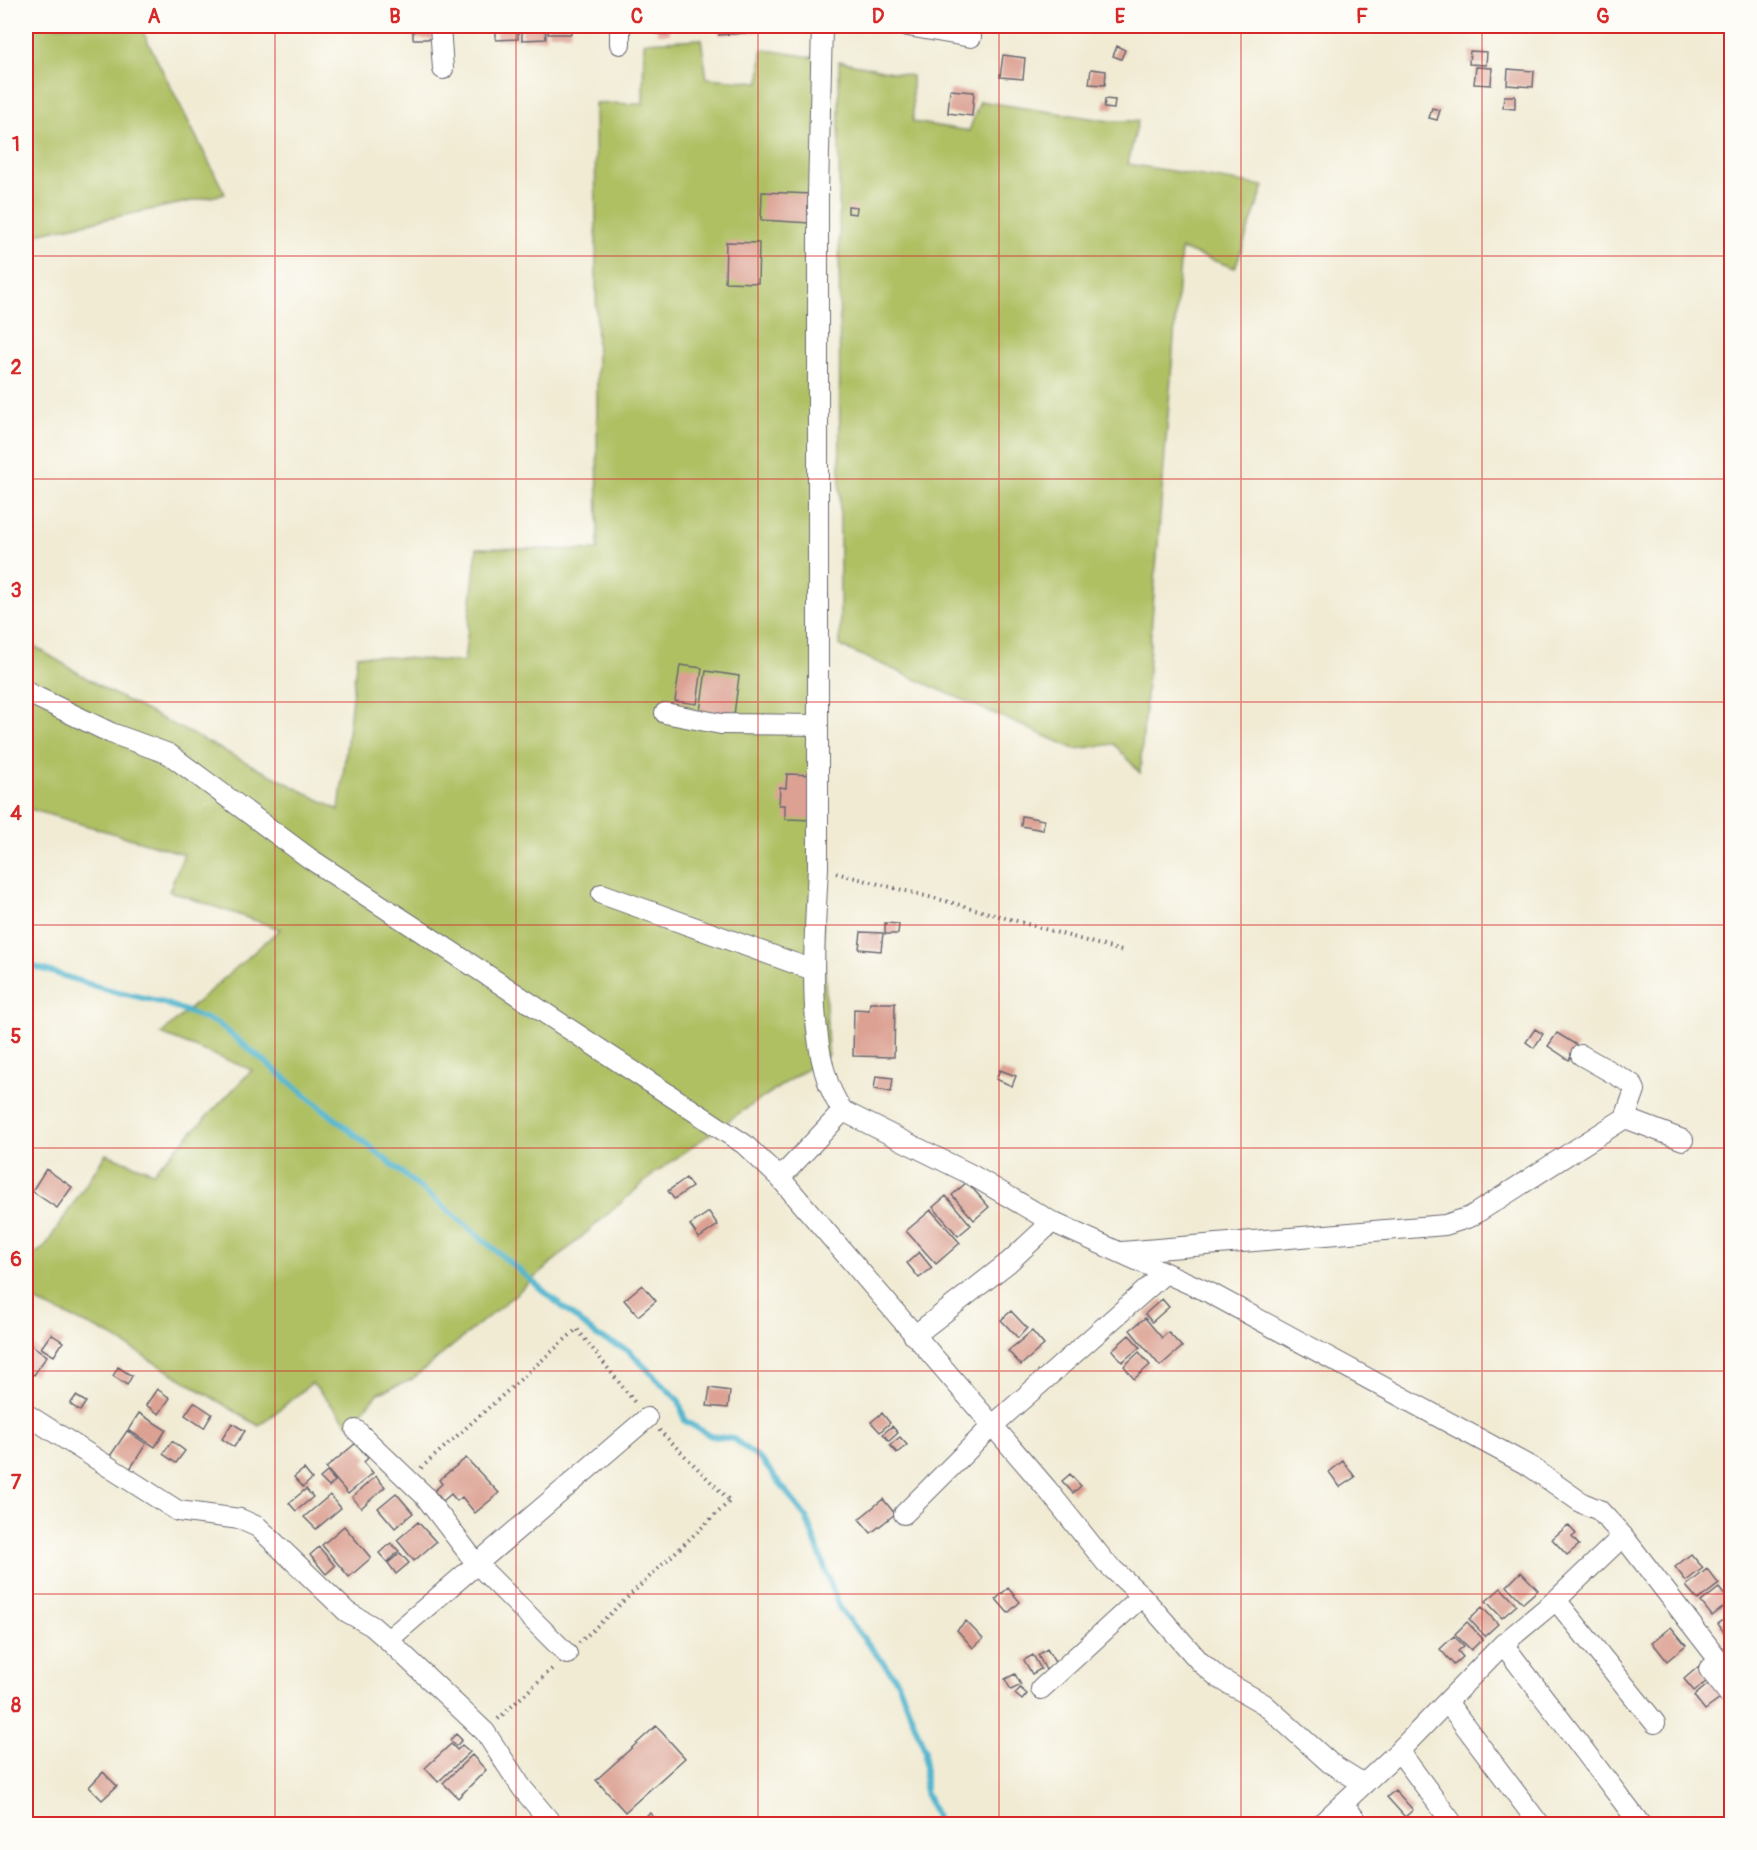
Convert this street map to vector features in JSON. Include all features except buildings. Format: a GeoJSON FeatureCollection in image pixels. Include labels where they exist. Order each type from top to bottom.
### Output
{"type":"FeatureCollection","features":[{"type":"Feature","properties":{"kind":"street"},"geometry":{"type":"LineString","coordinates":[[440,26],[444,69]]}},
{"type":"Feature","properties":{"kind":"street"},"geometry":{"type":"LineString","coordinates":[[822,26],[818,194],[819,637],[816,725],[818,868],[813,970],[825,1076],[832,1097],[843,1111],[970,1174],[1052,1221],[1210,1293],[1531,1467],[1582,1503],[1596,1527],[1618,1541],[1731,1677]]}},
{"type":"Feature","properties":{"kind":"street"},"geometry":{"type":"LineString","coordinates":[[908,26],[971,37]]}},
{"type":"Feature","properties":{"kind":"street"},"geometry":{"type":"LineString","coordinates":[[26,692],[111,733],[169,754],[309,858],[744,1144],[780,1178],[991,1427],[1047,1489],[1106,1563],[1142,1596],[1200,1662],[1219,1678],[1264,1704],[1323,1758],[1364,1784]]}},
{"type":"Feature","properties":{"kind":"street"},"geometry":{"type":"LineString","coordinates":[[665,713],[721,724],[816,725]]}},
{"type":"Feature","properties":{"kind":"street"},"geometry":{"type":"LineString","coordinates":[[603,894],[813,970]]}},
{"type":"Feature","properties":{"kind":"street"},"geometry":{"type":"LineString","coordinates":[[1122,1252],[1445,1225],[1470,1217],[1625,1118],[1635,1090],[1632,1084],[1581,1055]]}},
{"type":"Feature","properties":{"kind":"street"},"geometry":{"type":"LineString","coordinates":[[780,1178],[843,1111]]}},
{"type":"Feature","properties":{"kind":"street"},"geometry":{"type":"LineString","coordinates":[[1625,1118],[1683,1140]]}},
{"type":"Feature","properties":{"kind":"street"},"geometry":{"type":"LineString","coordinates":[[914,1336],[1009,1262],[1052,1221]]}},
{"type":"Feature","properties":{"kind":"street"},"geometry":{"type":"LineString","coordinates":[[904,1514],[991,1427],[1165,1274]]}},
{"type":"Feature","properties":{"kind":"street"},"geometry":{"type":"LineString","coordinates":[[26,1414],[178,1511],[240,1519],[258,1527],[347,1612],[372,1626],[485,1732],[522,1788],[552,1824]]}},
{"type":"Feature","properties":{"kind":"street"},"geometry":{"type":"LineString","coordinates":[[388,1640],[647,1418]]}},
{"type":"Feature","properties":{"kind":"street"},"geometry":{"type":"LineString","coordinates":[[356,1430],[407,1481],[424,1494],[476,1563],[567,1654]]}},
{"type":"Feature","properties":{"kind":"street"},"geometry":{"type":"LineString","coordinates":[[1321,1824],[1399,1751],[1503,1644],[1556,1600],[1618,1541]]}},
{"type":"Feature","properties":{"kind":"street"},"geometry":{"type":"LineString","coordinates":[[1618,1541],[1731,1698]]}},
{"type":"Feature","properties":{"kind":"street"},"geometry":{"type":"LineString","coordinates":[[1041,1689],[1142,1596]]}},
{"type":"Feature","properties":{"kind":"street"},"geometry":{"type":"LineString","coordinates":[[1556,1600],[1654,1723]]}},
{"type":"Feature","properties":{"kind":"street"},"geometry":{"type":"LineString","coordinates":[[1503,1644],[1640,1824]]}},
{"type":"Feature","properties":{"kind":"street"},"geometry":{"type":"LineString","coordinates":[[1447,1702],[1539,1824]]}},
{"type":"Feature","properties":{"kind":"street"},"geometry":{"type":"LineString","coordinates":[[1399,1751],[1453,1824]]}},
{"type":"Feature","properties":{"kind":"street"},"geometry":{"type":"LineString","coordinates":[[1343,1803],[1359,1824]]}},
{"type":"Feature","properties":{"kind":"path"},"geometry":{"type":"LineString","coordinates":[[818,868],[957,904],[1125,952]]}},
{"type":"Feature","properties":{"kind":"path"},"geometry":{"type":"LineString","coordinates":[[407,1481],[577,1329]]}},
{"type":"Feature","properties":{"kind":"path"},"geometry":{"type":"LineString","coordinates":[[485,1732],[730,1501]]}},
{"type":"Feature","properties":{"kind":"green space"},"geometry":{"type":"Polygon","coordinates":[[[26,26],[140,26],[225,194],[26,236],[26,26]]]}},
{"type":"Feature","properties":{"kind":"green space"},"geometry":{"type":"Polygon","coordinates":[[[701,39],[707,78],[760,82],[762,49],[823,59],[820,844],[828,1055],[738,1114],[654,1174],[517,1293],[411,1380],[379,1393],[349,1425],[312,1383],[259,1426],[106,1333],[26,1297],[26,1259],[44,1248],[106,1154],[153,1172],[252,1070],[161,1034],[280,929],[169,891],[184,854],[26,808],[26,641],[108,691],[339,810],[357,655],[464,662],[477,548],[598,550],[595,103],[643,104],[644,42],[701,39]]]}},
{"type":"Feature","properties":{"kind":"green space"},"geometry":{"type":"Polygon","coordinates":[[[839,61],[912,76],[913,122],[969,131],[980,101],[1110,121],[1138,121],[1128,164],[1264,186],[1235,268],[1181,249],[1140,773],[1114,744],[1075,749],[840,646],[839,61]]]}},
{"type":"Feature","properties":{"kind":"waterway"},"geometry":{"type":"LineString","coordinates":[[26,964],[105,989],[161,1002],[217,1023],[449,1211],[597,1336],[629,1351],[679,1401],[685,1421],[711,1436],[734,1439],[763,1462],[806,1517],[840,1609],[897,1680],[925,1750],[925,1791],[939,1824]]}}]}
